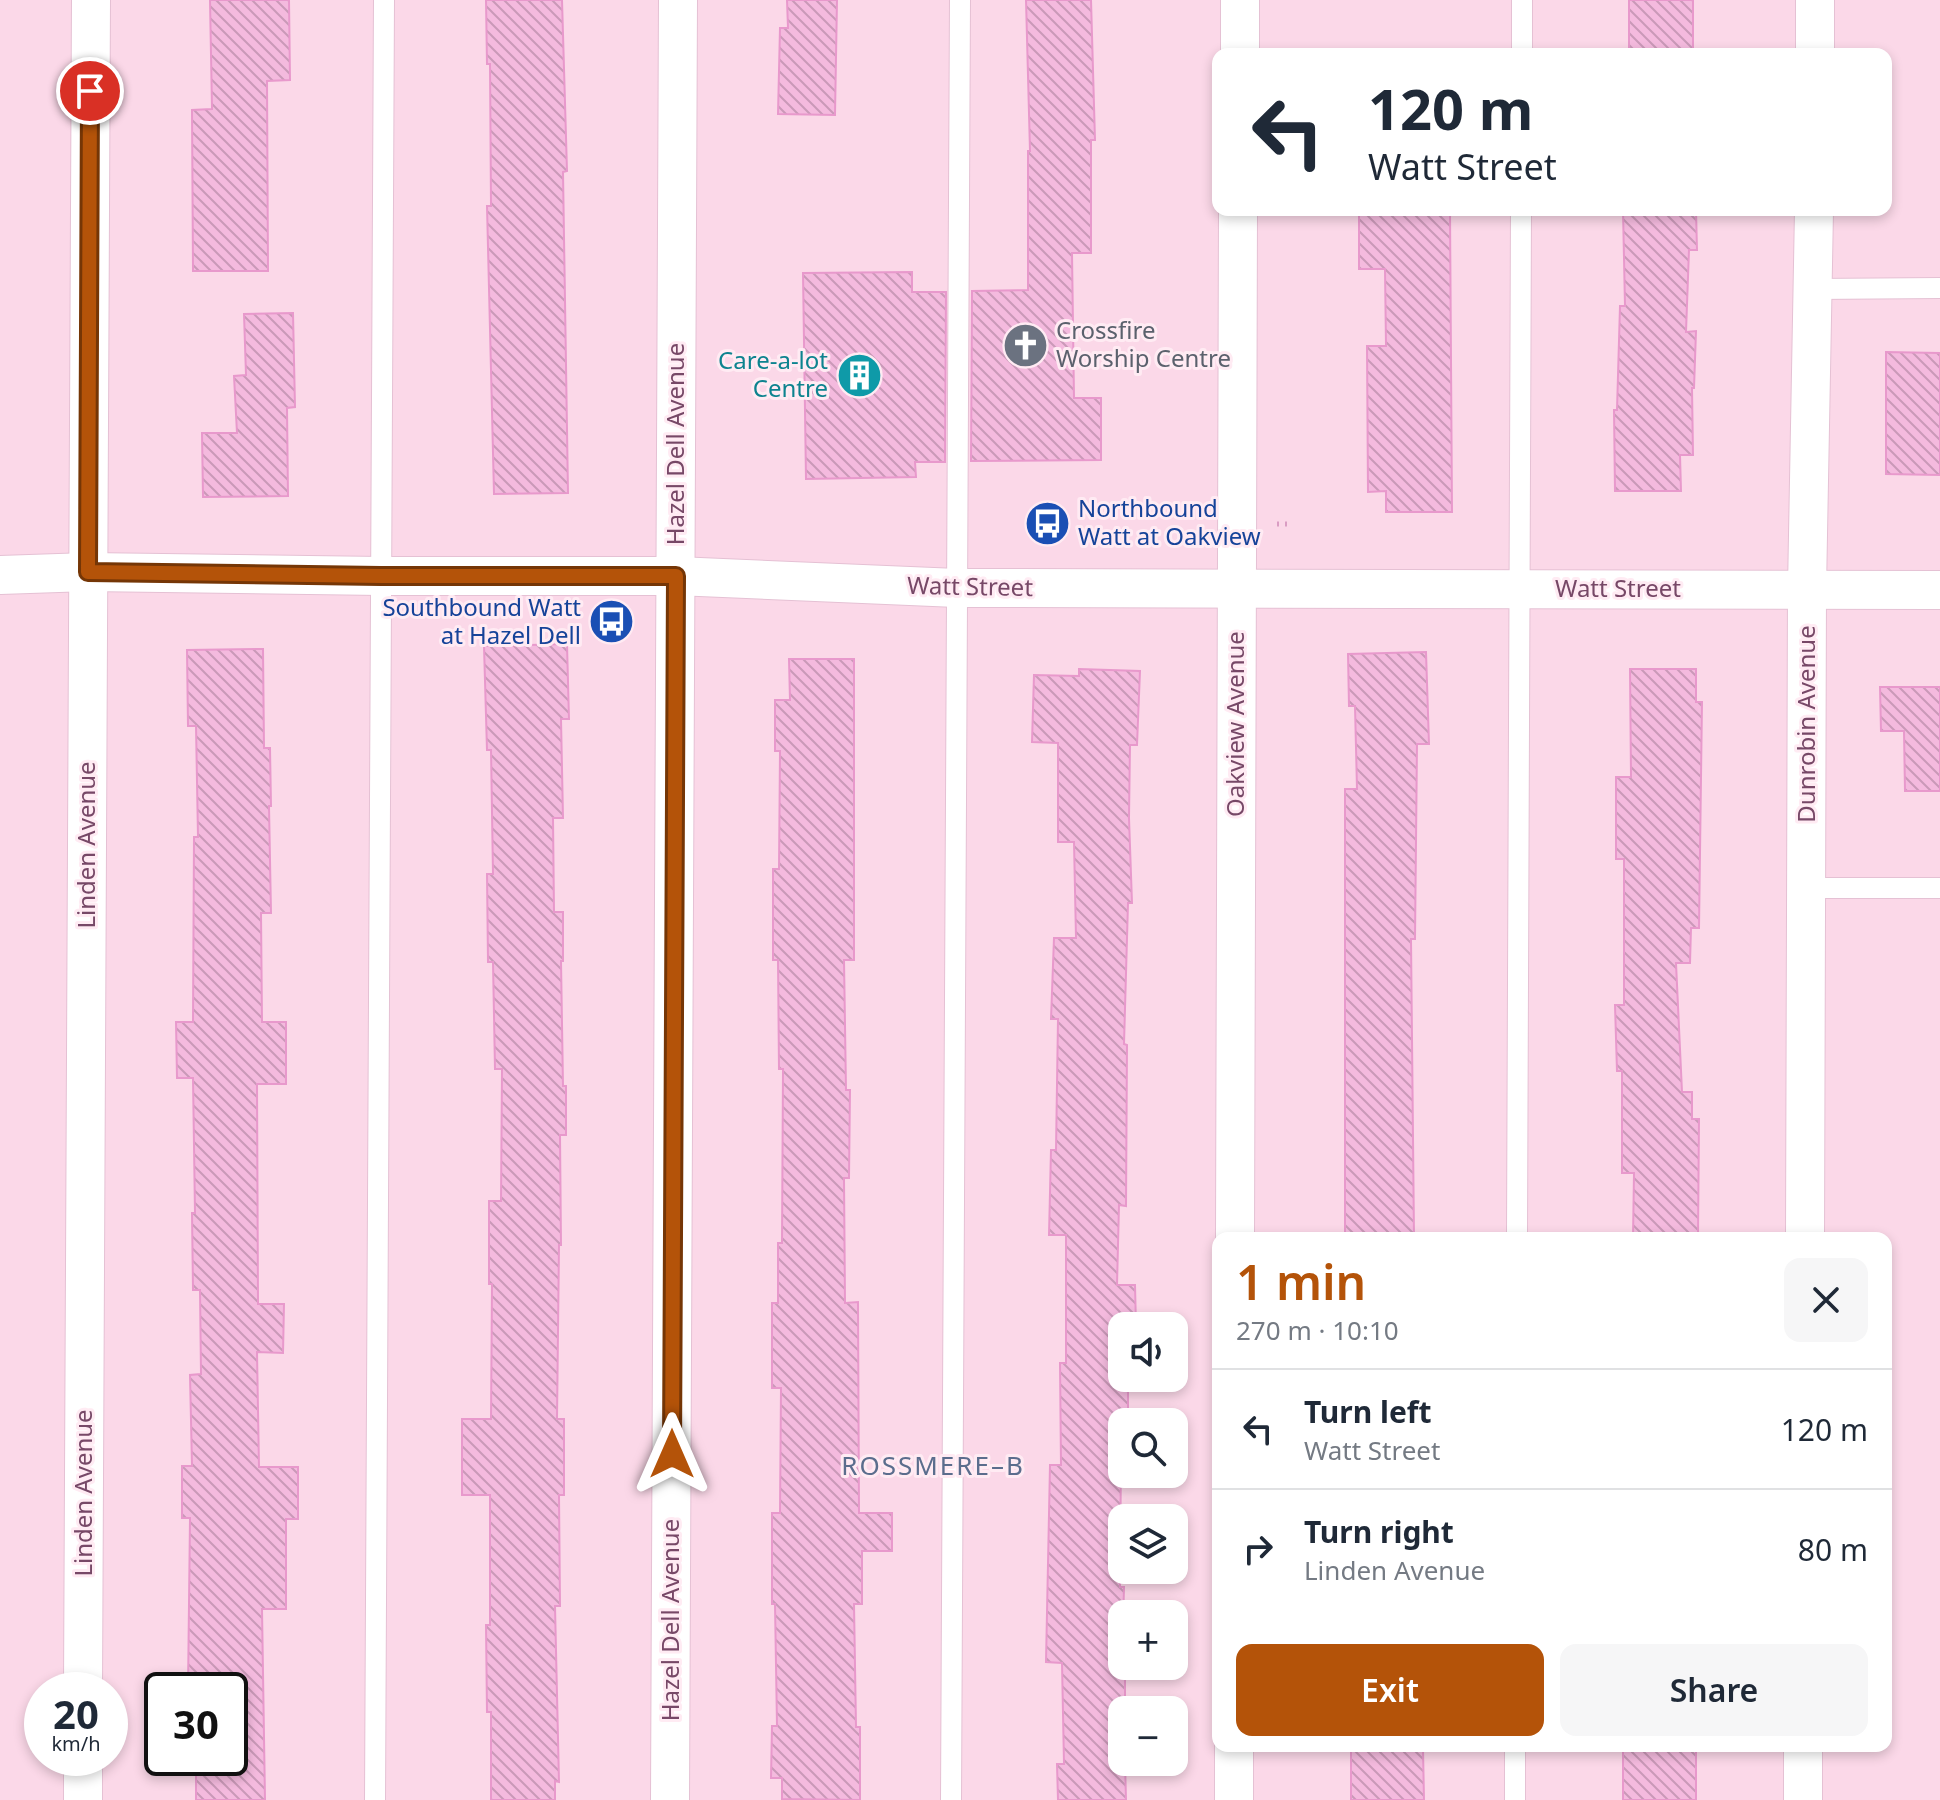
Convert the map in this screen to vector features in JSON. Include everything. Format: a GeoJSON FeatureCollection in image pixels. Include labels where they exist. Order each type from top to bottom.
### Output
{"type":"FeatureCollection","features":[{"type":"Feature","properties":{"kind":"street","name":"Linden Avenue"},"geometry":{"type":"LineString","coordinates":[[83,1672],[91,0]]}},
{"type":"Feature","properties":{"kind":"street","name":"Hazel Dell Avenue"},"geometry":{"type":"LineString","coordinates":[[670,1800],[678,0]]}},
{"type":"Feature","properties":{"kind":"street"},"geometry":{"type":"LineString","coordinates":[[1240,0],[1240,48]]}},
{"type":"Feature","properties":{"kind":"street"},"geometry":{"type":"LineString","coordinates":[[1815,0],[1815,48]]}},
{"type":"Feature","properties":{"kind":"street","name":"Oakview Avenue"},"geometry":{"type":"LineString","coordinates":[[1235,1232],[1238,216]]}},
{"type":"Feature","properties":{"kind":"street","name":"Dunrobin Avenue"},"geometry":{"type":"LineString","coordinates":[[1805,1232],[1807,589],[1814,216]]}},
{"type":"Feature","properties":{"kind":"street","name":"Watt Street"},"geometry":{"type":"LineString","coordinates":[[0,575],[88,572],[676,576],[957,588],[1940,590]]}},
{"type":"Feature","properties":{"kind":"street"},"geometry":{"type":"LineString","coordinates":[[1234,1752],[1234,1800]]}},
{"type":"Feature","properties":{"kind":"street"},"geometry":{"type":"LineString","coordinates":[[1803,1752],[1803,1800]]}},
{"type":"Feature","properties":{"kind":"street"},"geometry":{"type":"LineString","coordinates":[[83,1776],[83,1800]]}},
{"type":"Feature","properties":{"kind":"lane"},"geometry":{"type":"LineString","coordinates":[[375,1800],[384,0]]}},
{"type":"Feature","properties":{"kind":"lane"},"geometry":{"type":"LineString","coordinates":[[951,1800],[960,0]]}},
{"type":"Feature","properties":{"kind":"lane"},"geometry":{"type":"LineString","coordinates":[[1522,0],[1522,48]]}},
{"type":"Feature","properties":{"kind":"lane"},"geometry":{"type":"LineString","coordinates":[[1517,1232],[1521,216]]}},
{"type":"Feature","properties":{"kind":"lane"},"geometry":{"type":"LineString","coordinates":[[1814,289],[1940,288]]}},
{"type":"Feature","properties":{"kind":"lane"},"geometry":{"type":"LineString","coordinates":[[1806,888],[1940,888]]}},
{"type":"Feature","properties":{"kind":"lane"},"geometry":{"type":"LineString","coordinates":[[1515,1752],[1515,1800]]}},
{"type":"Feature","properties":{"kind":"shaded area"},"geometry":{"type":"Polygon","coordinates":[[[0,0],[1940,0],[1940,1800],[0,1800],[0,0]]]}},
{"type":"Feature","properties":{"kind":"building"},"geometry":{"type":"Polygon","coordinates":[[[210,0],[289,0],[290,80],[267,81],[268,271],[193,271],[192,110],[212,109],[210,0]]]}},
{"type":"Feature","properties":{"kind":"building"},"geometry":{"type":"Polygon","coordinates":[[[486,0],[562,0],[567,171],[563,172],[568,493],[494,494],[487,206],[491,206],[490,64],[487,64],[486,0]]]}},
{"type":"Feature","properties":{"kind":"building"},"geometry":{"type":"Polygon","coordinates":[[[787,0],[837,0],[835,115],[778,114],[780,28],[788,28],[787,0]]]}},
{"type":"Feature","properties":{"kind":"building"},"geometry":{"type":"Polygon","coordinates":[[[1026,0],[1091,0],[1095,140],[1091,140],[1091,253],[1072,253],[1074,398],[1101,398],[1101,460],[971,461],[972,291],[1028,290],[1030,151],[1026,0]]]}},
{"type":"Feature","properties":{"kind":"building"},"geometry":{"type":"Polygon","coordinates":[[[1629,0],[1693,0],[1693,48],[1629,48],[1629,0]]]}},
{"type":"Feature","properties":{"kind":"building"},"geometry":{"type":"Polygon","coordinates":[[[1359,216],[1450,216],[1452,512],[1386,512],[1386,491],[1368,492],[1367,346],[1386,346],[1385,269],[1359,269],[1359,216]]]}},
{"type":"Feature","properties":{"kind":"building"},"geometry":{"type":"Polygon","coordinates":[[[1623,216],[1696,216],[1697,250],[1689,250],[1686,332],[1696,331],[1692,388],[1693,455],[1680,455],[1681,491],[1615,491],[1614,410],[1617,410],[1620,306],[1625,306],[1623,216]]]}},
{"type":"Feature","properties":{"kind":"building","name":"Care-a-lot Centre"},"geometry":{"type":"Polygon","coordinates":[[[912,272],[912,292],[946,292],[945,462],[915,462],[916,477],[806,479],[803,273],[912,272]]]}},
{"type":"Feature","properties":{"kind":"building"},"geometry":{"type":"Polygon","coordinates":[[[293,313],[295,407],[287,408],[288,496],[203,497],[202,433],[237,433],[234,376],[246,375],[244,314],[293,313]]]}},
{"type":"Feature","properties":{"kind":"building"},"geometry":{"type":"Polygon","coordinates":[[[1886,352],[1940,353],[1940,475],[1886,474],[1886,352]]]}},
{"type":"Feature","properties":{"kind":"building"},"geometry":{"type":"Polygon","coordinates":[[[567,644],[569,719],[561,719],[563,818],[553,818],[554,912],[563,912],[563,1086],[566,1086],[566,1135],[560,1135],[557,1419],[564,1419],[564,1495],[559,1495],[560,1606],[555,1606],[559,1782],[555,1781],[555,1800],[491,1800],[491,1712],[487,1712],[486,1625],[490,1625],[490,1495],[462,1495],[462,1419],[491,1419],[489,1201],[501,1201],[502,1069],[495,1069],[493,962],[488,962],[487,874],[493,874],[491,750],[487,750],[484,646],[567,644]]]}},
{"type":"Feature","properties":{"kind":"building"},"geometry":{"type":"Polygon","coordinates":[[[263,649],[264,748],[270,748],[271,913],[261,913],[262,1022],[286,1022],[286,1084],[257,1084],[258,1304],[284,1304],[283,1353],[257,1352],[259,1467],[298,1467],[298,1519],[286,1519],[286,1609],[262,1609],[265,1800],[196,1800],[196,1776],[248,1776],[248,1672],[188,1672],[190,1518],[182,1518],[182,1466],[192,1466],[190,1375],[201,1374],[200,1290],[193,1290],[193,1078],[177,1078],[176,1022],[193,1022],[194,837],[198,837],[196,726],[188,726],[187,650],[263,649]]]}},
{"type":"Feature","properties":{"kind":"building"},"geometry":{"type":"Polygon","coordinates":[[[1426,652],[1429,744],[1417,744],[1415,939],[1411,939],[1414,1232],[1345,1232],[1345,789],[1357,789],[1355,706],[1349,706],[1348,654],[1426,652]]]}},
{"type":"Feature","properties":{"kind":"building"},"geometry":{"type":"Polygon","coordinates":[[[789,659],[854,659],[854,960],[844,960],[846,1090],[850,1090],[849,1178],[844,1178],[845,1303],[858,1302],[859,1513],[892,1513],[892,1551],[862,1551],[862,1604],[854,1604],[860,1800],[782,1799],[782,1778],[771,1778],[772,1726],[777,1726],[772,1513],[780,1513],[781,1388],[772,1388],[772,1303],[778,1303],[778,1243],[782,1243],[783,1069],[779,1069],[778,960],[773,960],[773,869],[779,869],[780,751],[775,751],[775,700],[790,700],[789,659]]]}},
{"type":"Feature","properties":{"kind":"building"},"geometry":{"type":"Polygon","coordinates":[[[1079,669],[1140,671],[1137,745],[1130,745],[1132,903],[1128,903],[1124,1044],[1127,1045],[1126,1206],[1119,1205],[1117,1285],[1135,1285],[1136,1312],[1108,1312],[1108,1392],[1128,1392],[1128,1408],[1108,1408],[1108,1488],[1121,1488],[1121,1504],[1108,1504],[1108,1584],[1124,1587],[1124,1600],[1108,1600],[1108,1680],[1125,1680],[1125,1696],[1108,1696],[1108,1776],[1125,1776],[1126,1800],[1058,1800],[1057,1764],[1064,1764],[1062,1663],[1046,1662],[1050,1465],[1061,1465],[1060,1363],[1066,1363],[1066,1235],[1049,1235],[1051,1150],[1056,1150],[1058,1019],[1051,1019],[1054,938],[1076,938],[1074,842],[1058,842],[1058,743],[1032,742],[1034,675],[1079,676],[1079,669]]]}},
{"type":"Feature","properties":{"kind":"building"},"geometry":{"type":"Polygon","coordinates":[[[1630,669],[1696,669],[1696,702],[1702,702],[1699,928],[1691,928],[1690,963],[1676,963],[1682,1092],[1692,1092],[1692,1119],[1699,1119],[1698,1232],[1633,1232],[1634,1173],[1622,1173],[1622,1071],[1617,1071],[1615,1005],[1624,1005],[1624,859],[1616,859],[1616,777],[1631,777],[1630,669]]]}},
{"type":"Feature","properties":{"kind":"building"},"geometry":{"type":"Polygon","coordinates":[[[1880,687],[1940,687],[1940,791],[1905,791],[1904,731],[1881,731],[1880,687]]]}},
{"type":"Feature","properties":{"kind":"building"},"geometry":{"type":"Polygon","coordinates":[[[1351,1752],[1423,1752],[1424,1800],[1351,1800],[1351,1752]]]}},
{"type":"Feature","properties":{"kind":"building"},"geometry":{"type":"Polygon","coordinates":[[[1623,1752],[1696,1752],[1696,1800],[1623,1800],[1623,1752]]]}},
{"type":"Feature","properties":{"kind":"place","name":"Crossfire Worship Centre"},"geometry":{"type":"Point","coordinates":[1025,345]}},
{"type":"Feature","properties":{"kind":"place","name":"Care-a-lot Centre"},"geometry":{"type":"Point","coordinates":[859,375]}},
{"type":"Feature","properties":{"kind":"place","name":"Northbound Watt at Oakview"},"geometry":{"type":"Point","coordinates":[1047,523]}},
{"type":"Feature","properties":{"kind":"place","name":"Southbound Watt at Hazel Dell"},"geometry":{"type":"Point","coordinates":[612,622]}},
{"type":"Feature","properties":{"kind":"district","name":"ROSSMERE–B"},"geometry":{"type":"Point","coordinates":[933,1466]}},
{"type":"Feature","properties":{"kind":"route"},"geometry":{"type":"LineString","coordinates":[[90,91],[88,572],[676,576],[672,1454]]}}]}
